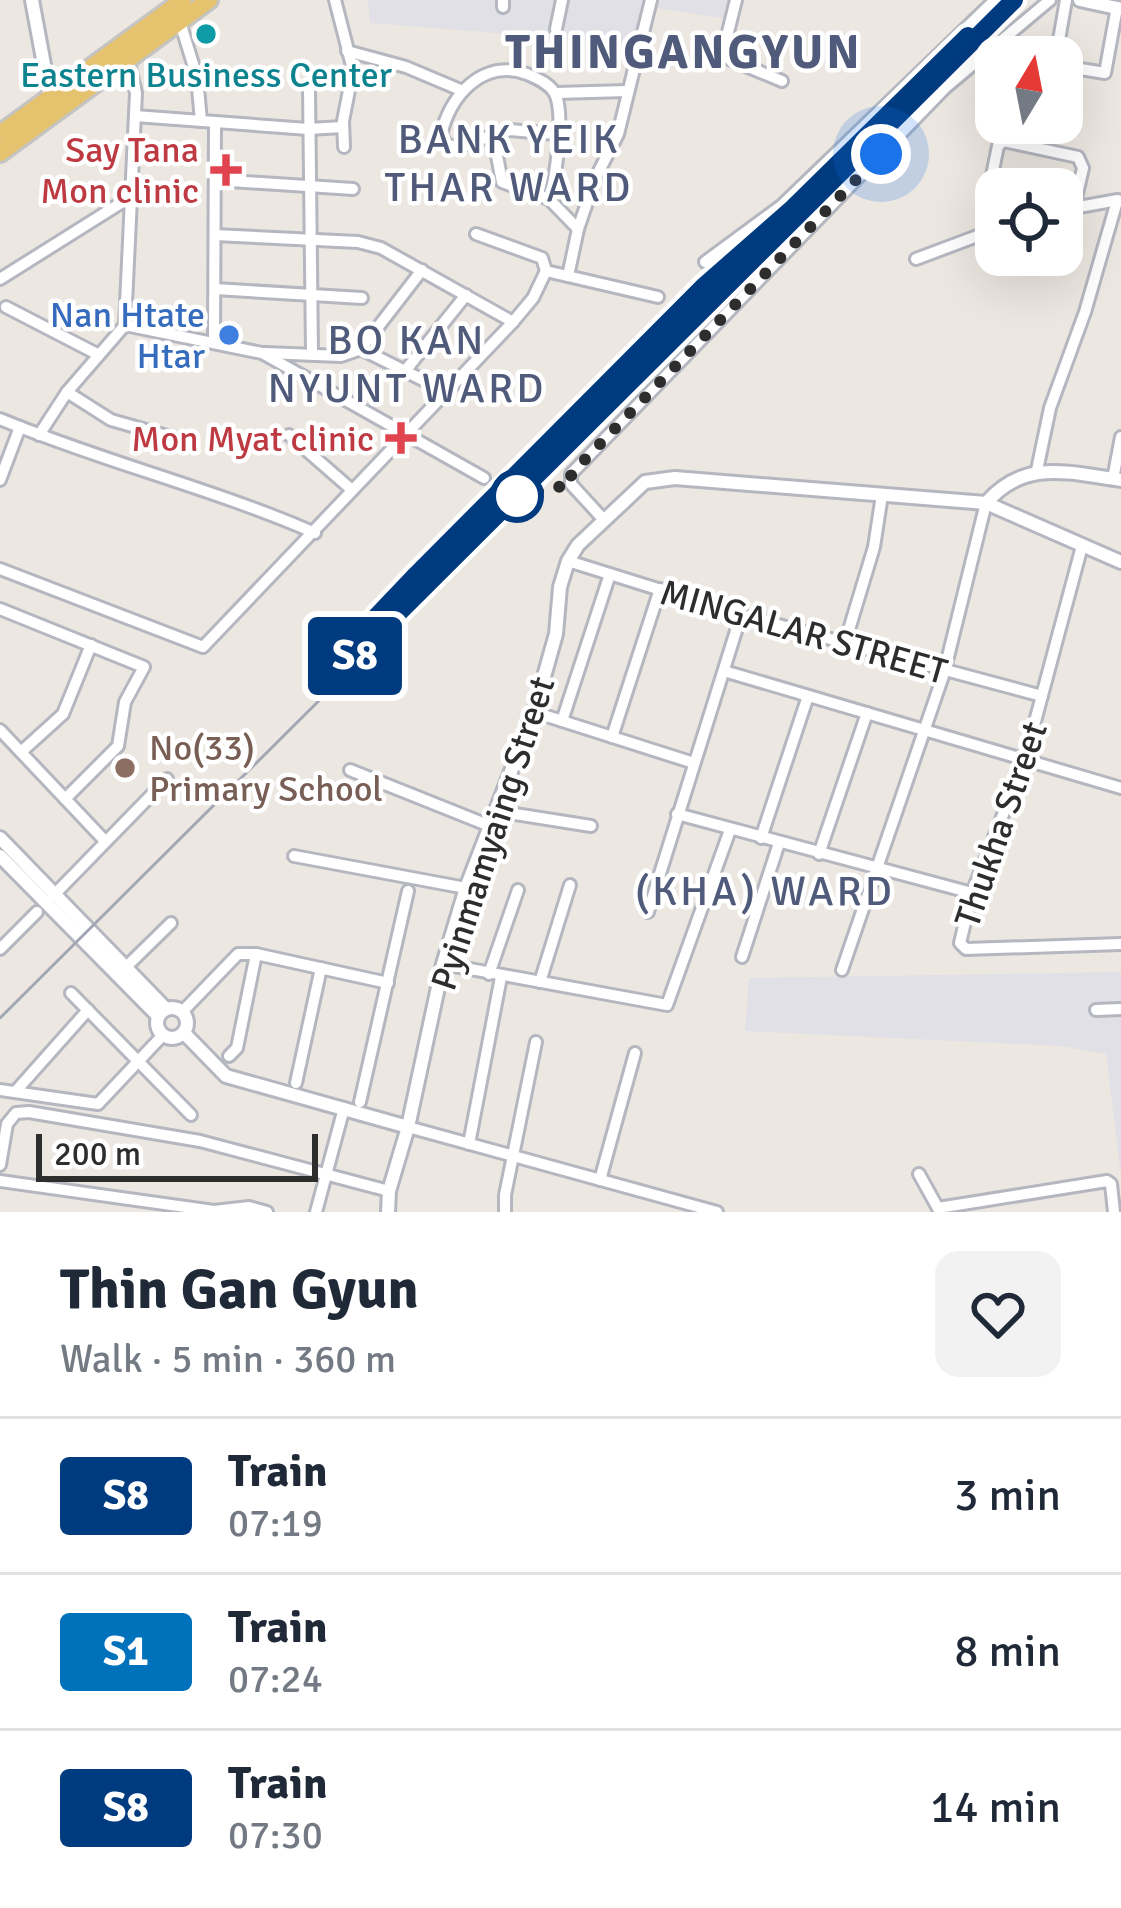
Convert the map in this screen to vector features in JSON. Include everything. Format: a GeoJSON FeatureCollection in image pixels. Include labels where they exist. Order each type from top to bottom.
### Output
{"type":"FeatureCollection","features":[{"type":"Feature","properties":{"kind":"main road"},"geometry":{"type":"LineString","coordinates":[[124,54],[183,0]]}},
{"type":"Feature","properties":{"kind":"main road"},"geometry":{"type":"LineString","coordinates":[[0,153],[55,104],[209,0]]}},
{"type":"Feature","properties":{"kind":"main road"},"geometry":{"type":"LineString","coordinates":[[0,134],[22,129]]}},
{"type":"Feature","properties":{"kind":"street"},"geometry":{"type":"LineString","coordinates":[[32,0],[55,104]]}},
{"type":"Feature","properties":{"kind":"street"},"geometry":{"type":"LineString","coordinates":[[334,0],[353,70],[344,147]]}},
{"type":"Feature","properties":{"kind":"street"},"geometry":{"type":"LineString","coordinates":[[556,29],[562,0]]}},
{"type":"Feature","properties":{"kind":"street"},"geometry":{"type":"LineString","coordinates":[[568,276],[595,178],[618,134],[651,0]]}},
{"type":"Feature","properties":{"kind":"street"},"geometry":{"type":"LineString","coordinates":[[736,0],[722,56],[782,81]]}},
{"type":"Feature","properties":{"kind":"street"},"geometry":{"type":"LineString","coordinates":[[705,262],[781,206],[995,0]]}},
{"type":"Feature","properties":{"kind":"street"},"geometry":{"type":"LineString","coordinates":[[604,520],[572,484],[571,474],[945,88],[1050,0]]}},
{"type":"Feature","properties":{"kind":"street"},"geometry":{"type":"LineString","coordinates":[[1059,36],[1066,0]]}},
{"type":"Feature","properties":{"kind":"street"},"geometry":{"type":"LineString","coordinates":[[1080,0],[1119,8],[1105,73],[1083,69]]}},
{"type":"Feature","properties":{"kind":"street"},"geometry":{"type":"LineString","coordinates":[[180,22],[197,77],[201,121]]}},
{"type":"Feature","properties":{"kind":"street"},"geometry":{"type":"LineString","coordinates":[[347,51],[420,71],[463,91]]}},
{"type":"Feature","properties":{"kind":"street"},"geometry":{"type":"LineString","coordinates":[[39,435],[68,392],[125,325],[136,93],[124,54]]}},
{"type":"Feature","properties":{"kind":"street"},"geometry":{"type":"LineString","coordinates":[[556,134],[510,130],[457,147],[447,145],[441,136],[463,91],[482,74],[497,69],[532,76],[556,94],[626,91]]}},
{"type":"Feature","properties":{"kind":"street"},"geometry":{"type":"LineString","coordinates":[[309,88],[312,353]]}},
{"type":"Feature","properties":{"kind":"street"},"geometry":{"type":"LineString","coordinates":[[549,199],[560,157],[556,94]]}},
{"type":"Feature","properties":{"kind":"street"},"geometry":{"type":"LineString","coordinates":[[135,116],[308,129],[343,127]]}},
{"type":"Feature","properties":{"kind":"street"},"geometry":{"type":"LineString","coordinates":[[214,342],[215,123]]}},
{"type":"Feature","properties":{"kind":"street"},"geometry":{"type":"LineString","coordinates":[[493,135],[502,182],[549,199],[578,229]]}},
{"type":"Feature","properties":{"kind":"street"},"geometry":{"type":"LineString","coordinates":[[994,168],[1001,142],[1071,155],[1083,163],[1081,168]]}},
{"type":"Feature","properties":{"kind":"street"},"geometry":{"type":"LineString","coordinates":[[214,180],[353,189]]}},
{"type":"Feature","properties":{"kind":"street"},"geometry":{"type":"LineString","coordinates":[[0,279],[132,196]]}},
{"type":"Feature","properties":{"kind":"street"},"geometry":{"type":"LineString","coordinates":[[1037,470],[1050,408],[1119,200],[1083,206]]}},
{"type":"Feature","properties":{"kind":"street"},"geometry":{"type":"LineString","coordinates":[[0,569],[198,648],[315,533],[533,298],[546,271],[542,258],[476,234]]}},
{"type":"Feature","properties":{"kind":"street"},"geometry":{"type":"LineString","coordinates":[[215,235],[313,239],[381,248],[513,322]]}},
{"type":"Feature","properties":{"kind":"street"},"geometry":{"type":"LineString","coordinates":[[916,259],[975,237]]}},
{"type":"Feature","properties":{"kind":"street"},"geometry":{"type":"LineString","coordinates":[[125,325],[262,353],[341,356],[361,349],[422,270]]}},
{"type":"Feature","properties":{"kind":"street"},"geometry":{"type":"LineString","coordinates":[[546,271],[658,297]]}},
{"type":"Feature","properties":{"kind":"street"},"geometry":{"type":"LineString","coordinates":[[215,290],[362,298]]}},
{"type":"Feature","properties":{"kind":"street"},"geometry":{"type":"LineString","coordinates":[[405,370],[466,295]]}},
{"type":"Feature","properties":{"kind":"street"},"geometry":{"type":"LineString","coordinates":[[7,307],[99,356]]}},
{"type":"Feature","properties":{"kind":"street"},"geometry":{"type":"LineString","coordinates":[[361,349],[445,391]]}},
{"type":"Feature","properties":{"kind":"street"},"geometry":{"type":"LineString","coordinates":[[262,353],[484,478]]}},
{"type":"Feature","properties":{"kind":"street"},"geometry":{"type":"LineString","coordinates":[[68,392],[111,420],[181,440]]}},
{"type":"Feature","properties":{"kind":"street"},"geometry":{"type":"LineString","coordinates":[[0,418],[239,500],[315,533]]}},
{"type":"Feature","properties":{"kind":"street"},"geometry":{"type":"LineString","coordinates":[[0,480],[20,427]]}},
{"type":"Feature","properties":{"kind":"street"},"geometry":{"type":"LineString","coordinates":[[289,435],[352,490]]}},
{"type":"Feature","properties":{"kind":"street"},"geometry":{"type":"LineString","coordinates":[[842,970],[944,673],[986,503],[999,488],[1037,470],[1117,479],[1121,437]]}},
{"type":"Feature","properties":{"kind":"street"},"geometry":{"type":"LineString","coordinates":[[568,561],[578,545],[645,482],[675,478],[986,503],[1121,562]]}},
{"type":"Feature","properties":{"kind":"street"},"geometry":{"type":"LineString","coordinates":[[844,643],[874,547],[882,495]]}},
{"type":"Feature","properties":{"kind":"street","name":"Thukha Street"},"geometry":{"type":"LineString","coordinates":[[1082,546],[1025,760],[972,893],[960,943],[966,950],[1121,944]]}},
{"type":"Feature","properties":{"kind":"street","name":"MINGALAR STREET"},"geometry":{"type":"LineString","coordinates":[[568,561],[741,615],[1042,697]]}},
{"type":"Feature","properties":{"kind":"street","name":"Pyinmamyaing Street"},"geometry":{"type":"LineString","coordinates":[[388,1212],[443,964],[466,888],[534,712],[556,634],[560,587],[568,561]]}},
{"type":"Feature","properties":{"kind":"street"},"geometry":{"type":"LineString","coordinates":[[562,721],[610,574]]}},
{"type":"Feature","properties":{"kind":"street"},"geometry":{"type":"LineString","coordinates":[[612,737],[661,590]]}},
{"type":"Feature","properties":{"kind":"street"},"geometry":{"type":"LineString","coordinates":[[0,609],[142,665],[144,670],[125,702],[118,746],[65,799]]}},
{"type":"Feature","properties":{"kind":"street"},"geometry":{"type":"LineString","coordinates":[[648,912],[741,615]]}},
{"type":"Feature","properties":{"kind":"street"},"geometry":{"type":"LineString","coordinates":[[21,752],[63,714],[91,645]]}},
{"type":"Feature","properties":{"kind":"street"},"geometry":{"type":"LineString","coordinates":[[724,671],[1121,788]]}},
{"type":"Feature","properties":{"kind":"street"},"geometry":{"type":"LineString","coordinates":[[761,838],[808,696]]}},
{"type":"Feature","properties":{"kind":"street"},"geometry":{"type":"LineString","coordinates":[[534,712],[694,763]]}},
{"type":"Feature","properties":{"kind":"street"},"geometry":{"type":"LineString","coordinates":[[819,854],[867,713]]}},
{"type":"Feature","properties":{"kind":"street"},"geometry":{"type":"LineString","coordinates":[[0,730],[105,841]]}},
{"type":"Feature","properties":{"kind":"street"},"geometry":{"type":"LineString","coordinates":[[350,770],[490,826]]}},
{"type":"Feature","properties":{"kind":"street"},"geometry":{"type":"LineString","coordinates":[[0,949],[167,779]]}},
{"type":"Feature","properties":{"kind":"street"},"geometry":{"type":"LineString","coordinates":[[496,811],[591,826]]}},
{"type":"Feature","properties":{"kind":"street"},"geometry":{"type":"LineString","coordinates":[[677,814],[972,893]]}},
{"type":"Feature","properties":{"kind":"street"},"geometry":{"type":"LineString","coordinates":[[443,964],[667,1005],[730,830]]}},
{"type":"Feature","properties":{"kind":"street"},"geometry":{"type":"LineString","coordinates":[[0,838],[45,904],[125,968],[162,1012]]}},
{"type":"Feature","properties":{"kind":"street"},"geometry":{"type":"LineString","coordinates":[[742,957],[779,843]]}},
{"type":"Feature","properties":{"kind":"street"},"geometry":{"type":"LineString","coordinates":[[0,856],[162,1012],[183,1011],[234,957],[256,954],[388,982]]}},
{"type":"Feature","properties":{"kind":"street"},"geometry":{"type":"LineString","coordinates":[[294,856],[466,888]]}},
{"type":"Feature","properties":{"kind":"street"},"geometry":{"type":"LineString","coordinates":[[540,982],[571,885]]}},
{"type":"Feature","properties":{"kind":"street"},"geometry":{"type":"LineString","coordinates":[[360,1102],[408,890]]}},
{"type":"Feature","properties":{"kind":"street"},"geometry":{"type":"LineString","coordinates":[[470,1144],[495,975],[518,890]]}},
{"type":"Feature","properties":{"kind":"street"},"geometry":{"type":"LineString","coordinates":[[125,968],[171,922]]}},
{"type":"Feature","properties":{"kind":"street"},"geometry":{"type":"LineString","coordinates":[[229,1056],[237,1048],[256,954]]}},
{"type":"Feature","properties":{"kind":"street"},"geometry":{"type":"LineString","coordinates":[[296,1083],[321,968]]}},
{"type":"Feature","properties":{"kind":"street"},"geometry":{"type":"LineString","coordinates":[[71,993],[191,1114]]}},
{"type":"Feature","properties":{"kind":"street"},"geometry":{"type":"LineString","coordinates":[[15,1092],[88,1010]]}},
{"type":"Feature","properties":{"kind":"street"},"geometry":{"type":"LineString","coordinates":[[1096,1010],[1121,1010]]}},
{"type":"Feature","properties":{"kind":"street"},"geometry":{"type":"LineString","coordinates":[[162,1012],[157,1027],[163,1035],[176,1038],[188,1024],[183,1011]]}},
{"type":"Feature","properties":{"kind":"street"},"geometry":{"type":"LineString","coordinates":[[184,1033],[226,1076],[600,1180],[671,1206],[717,1212]]}},
{"type":"Feature","properties":{"kind":"street"},"geometry":{"type":"LineString","coordinates":[[0,1090],[98,1104],[163,1035]]}},
{"type":"Feature","properties":{"kind":"street"},"geometry":{"type":"LineString","coordinates":[[506,1212],[536,1042]]}},
{"type":"Feature","properties":{"kind":"street"},"geometry":{"type":"LineString","coordinates":[[600,1180],[634,1053]]}},
{"type":"Feature","properties":{"kind":"street"},"geometry":{"type":"LineString","coordinates":[[316,1212],[344,1108]]}},
{"type":"Feature","properties":{"kind":"street"},"geometry":{"type":"LineString","coordinates":[[0,1165],[7,1124],[16,1113],[29,1112],[200,1141],[389,1191]]}},
{"type":"Feature","properties":{"kind":"street"},"geometry":{"type":"LineString","coordinates":[[919,1174],[939,1210],[1107,1181],[1114,1212]]}},
{"type":"Feature","properties":{"kind":"street"},"geometry":{"type":"LineString","coordinates":[[0,1181],[99,1198],[267,1212]]}},
{"type":"Feature","properties":{"kind":"street"},"geometry":{"type":"LineString","coordinates":[[97,1212],[99,1198]]}},
{"type":"Feature","properties":{"kind":"shaded area"},"geometry":{"type":"Polygon","coordinates":[[[368,0],[732,0],[727,19],[644,6],[631,53],[548,37],[370,23],[368,0]]]}},
{"type":"Feature","properties":{"kind":"shaded area"},"geometry":{"type":"Polygon","coordinates":[[[1121,972],[1121,1176],[1106,1054],[1061,1046],[745,1031],[749,978],[1121,972]]]}},
{"type":"Feature","properties":{"kind":"railway"},"geometry":{"type":"LineString","coordinates":[[0,1018],[1023,0]]}},
{"type":"Feature","properties":{"kind":"railway"},"geometry":{"type":"LineString","coordinates":[[356,646],[377,616],[417,575],[703,287],[782,217]]}},
{"type":"Feature","properties":{"kind":"train","name":"S8"},"geometry":{"type":"LineString","coordinates":[[968,36],[793,208],[703,287],[417,574],[377,616],[335,676],[1014,0]]}},
{"type":"Feature","properties":{"kind":"place","name":"Eastern Business Center"},"geometry":{"type":"Point","coordinates":[206,34]}},
{"type":"Feature","properties":{"kind":"place","name":"Say Tana Mon clinic"},"geometry":{"type":"Point","coordinates":[226,170]}},
{"type":"Feature","properties":{"kind":"place","name":"Nan Htate Htar"},"geometry":{"type":"Point","coordinates":[229,335]}},
{"type":"Feature","properties":{"kind":"place","name":"Mon Myat clinic"},"geometry":{"type":"Point","coordinates":[401,438]}},
{"type":"Feature","properties":{"kind":"place","name":"No(33) Primary School"},"geometry":{"type":"Point","coordinates":[125,768]}},
{"type":"Feature","properties":{"kind":"district","name":"THINGANGYUN"},"geometry":{"type":"Point","coordinates":[684,51]}},
{"type":"Feature","properties":{"kind":"district","name":"BANK YEIK THAR WARD"},"geometry":{"type":"Point","coordinates":[509,162]}},
{"type":"Feature","properties":{"kind":"district","name":"BO KAN NYUNT WARD"},"geometry":{"type":"Point","coordinates":[407,363]}},
{"type":"Feature","properties":{"kind":"district","name":"(KHA) WARD"},"geometry":{"type":"Point","coordinates":[765,890]}},
{"type":"Feature","properties":{"kind":"route"},"geometry":{"type":"LineString","coordinates":[[517,496],[572,484],[571,474],[881,154]]}}]}
